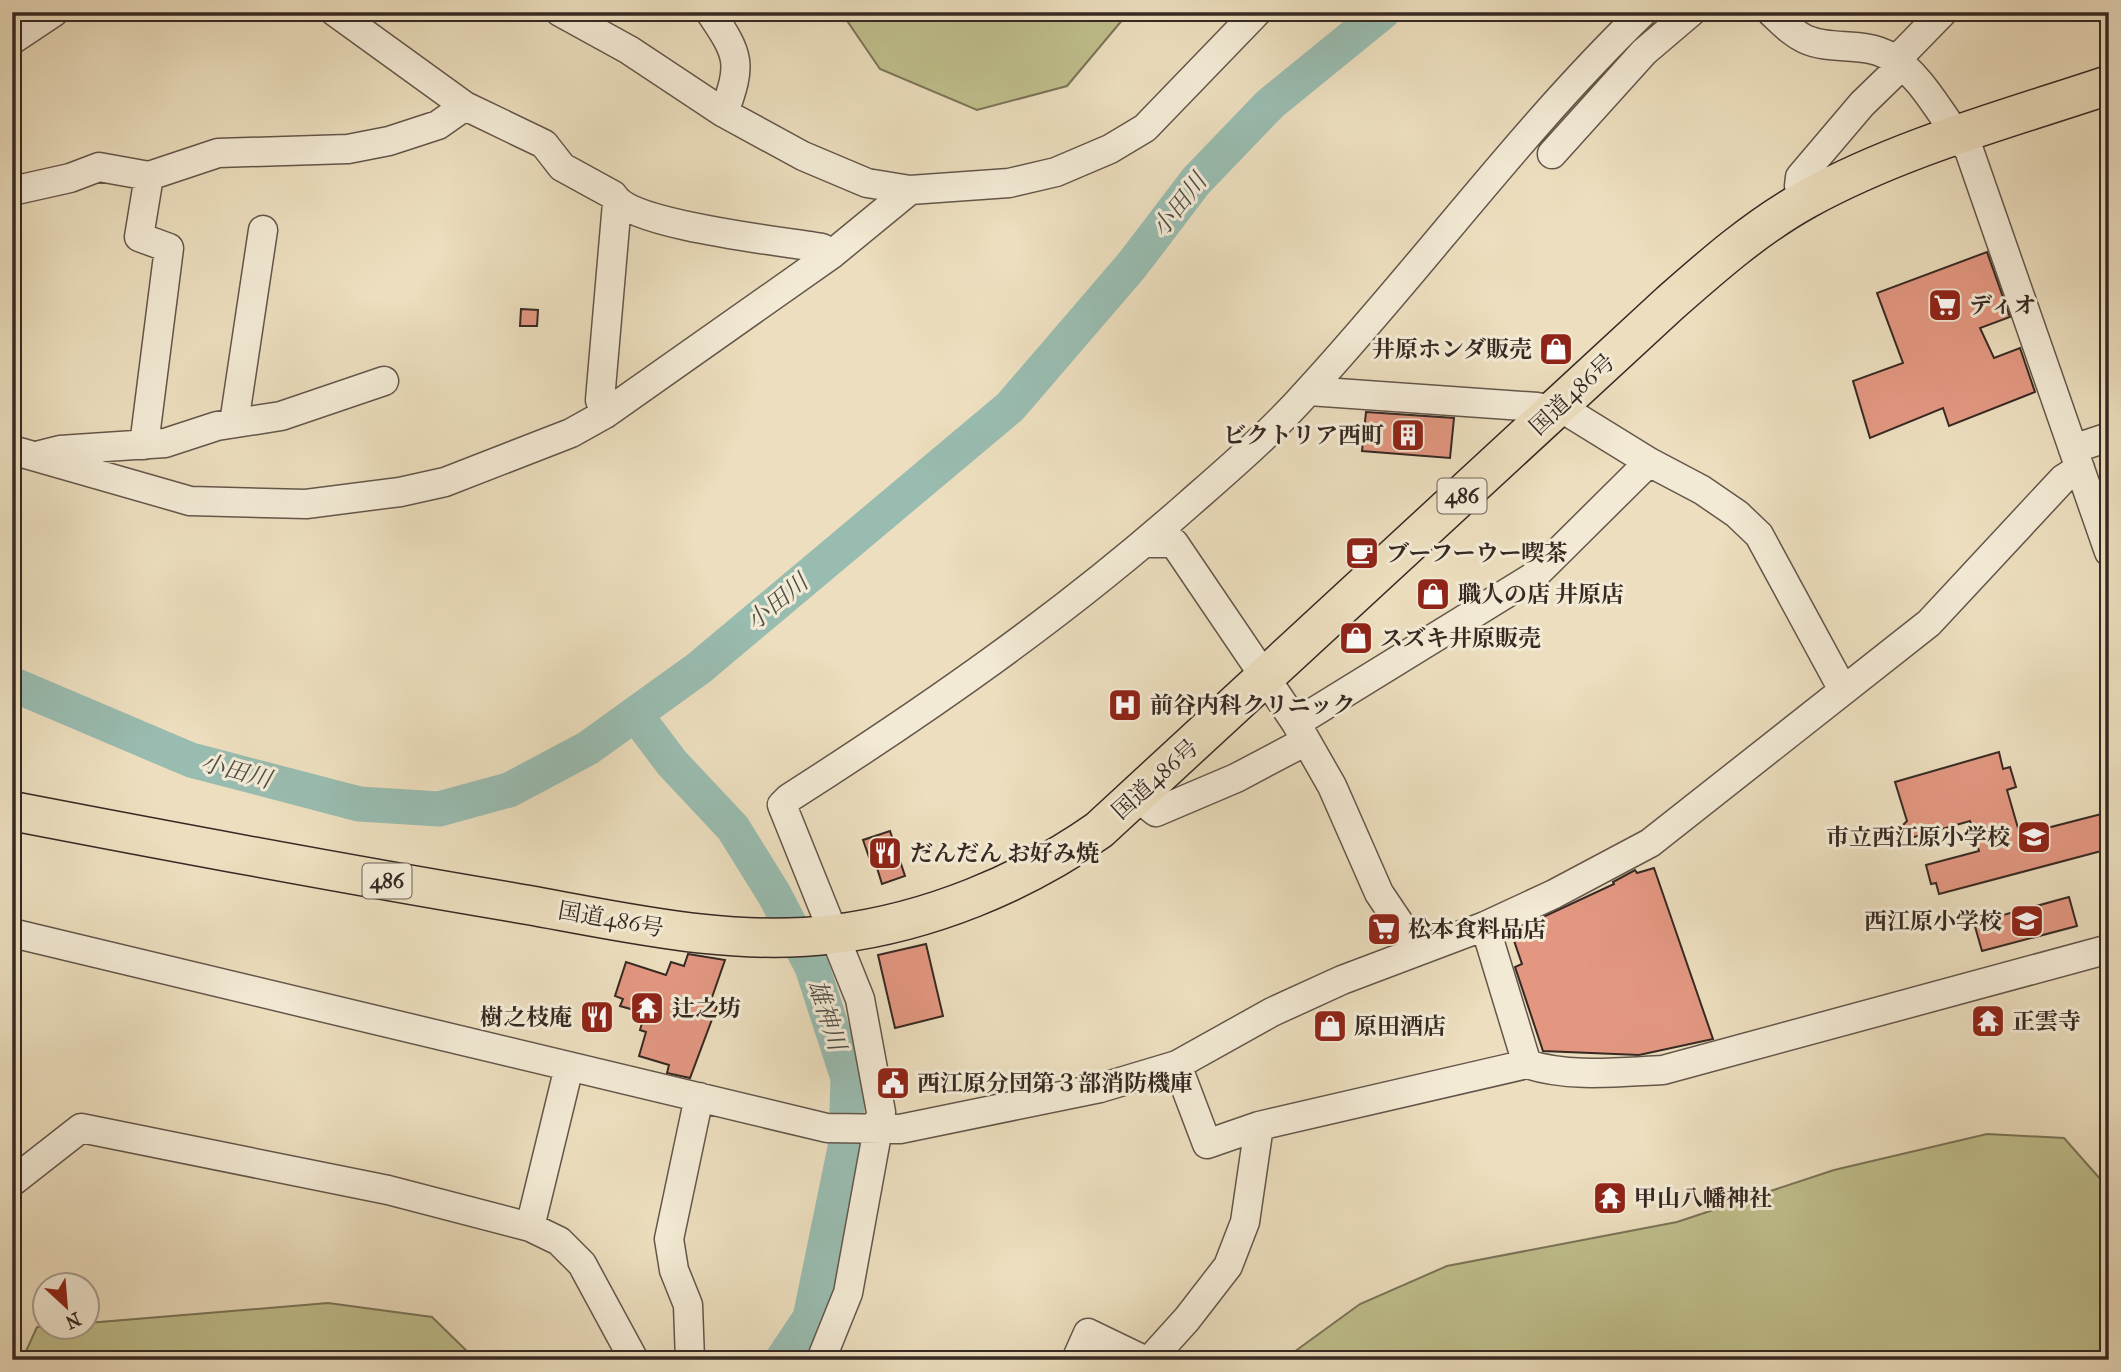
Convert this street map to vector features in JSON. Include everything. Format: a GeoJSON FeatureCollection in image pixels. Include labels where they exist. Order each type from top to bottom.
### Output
{"type":"FeatureCollection","features":[{"type":"Feature","properties":{"kind":"highway","name":"国道486号"},"geometry":{"type":"LineString","coordinates":[[12,811],[326,871],[697,934],[765,938],[831,934],[918,916],[992,891],[1066,853],[1138,797],[1715,263],[1805,200],[1872,167],[2109,85]]}},
{"type":"Feature","properties":{"kind":"street"},"geometry":{"type":"LineString","coordinates":[[12,40],[54,12]]}},
{"type":"Feature","properties":{"kind":"street"},"geometry":{"type":"LineString","coordinates":[[335,12],[465,106],[544,144],[562,167],[613,195],[617,203],[600,400],[606,414]]}},
{"type":"Feature","properties":{"kind":"street"},"geometry":{"type":"LineString","coordinates":[[560,12],[629,50],[724,113],[816,161],[867,183],[910,190],[1009,183],[1056,172],[1110,149],[1145,128],[1257,12]]}},
{"type":"Feature","properties":{"kind":"street"},"geometry":{"type":"LineString","coordinates":[[710,12],[731,42],[738,69],[724,113]]}},
{"type":"Feature","properties":{"kind":"street"},"geometry":{"type":"LineString","coordinates":[[821,1360],[848,1293],[874,1129],[881,1112],[860,999],[831,934],[782,805],[1003,654],[1145,543],[1227,471],[1309,391],[1536,123],[1643,12]]}},
{"type":"Feature","properties":{"kind":"street"},"geometry":{"type":"LineString","coordinates":[[1552,154],[1644,52],[1690,12]]}},
{"type":"Feature","properties":{"kind":"street"},"geometry":{"type":"LineString","coordinates":[[1771,12],[1808,41],[1873,49],[1899,64],[1934,103],[1969,150],[2109,552]]}},
{"type":"Feature","properties":{"kind":"street"},"geometry":{"type":"LineString","coordinates":[[1805,200],[1799,186],[1800,177],[1862,104],[1895,72],[1902,54],[1943,12]]}},
{"type":"Feature","properties":{"kind":"street"},"geometry":{"type":"LineString","coordinates":[[12,191],[71,178],[99,167],[149,176],[218,153],[348,149],[389,141],[438,125],[465,106]]}},
{"type":"Feature","properties":{"kind":"street"},"geometry":{"type":"LineString","coordinates":[[1536,123],[1596,107]]}},
{"type":"Feature","properties":{"kind":"street"},"geometry":{"type":"LineString","coordinates":[[144,444],[169,248],[139,237],[149,176]]}},
{"type":"Feature","properties":{"kind":"street"},"geometry":{"type":"LineString","coordinates":[[23,453],[190,501],[306,504],[400,492],[445,482],[560,437],[606,414],[832,254],[910,190]]}},
{"type":"Feature","properties":{"kind":"street"},"geometry":{"type":"LineString","coordinates":[[617,203],[659,221],[822,248],[832,254]]}},
{"type":"Feature","properties":{"kind":"street"},"geometry":{"type":"LineString","coordinates":[[234,422],[263,230]]}},
{"type":"Feature","properties":{"kind":"street"},"geometry":{"type":"LineString","coordinates":[[23,453],[165,443],[234,422],[281,416],[384,381]]}},
{"type":"Feature","properties":{"kind":"street"},"geometry":{"type":"LineString","coordinates":[[1309,391],[1537,407],[1568,412],[1649,462],[1702,490],[1737,514],[1759,536],[1842,688]]}},
{"type":"Feature","properties":{"kind":"street"},"geometry":{"type":"LineString","coordinates":[[12,933],[827,1128],[900,1129],[1100,1088],[1177,1065],[1272,1013],[1342,980],[1485,926],[1554,894],[1650,843],[1842,688],[1928,623],[2063,479],[2076,459],[2109,437]]}},
{"type":"Feature","properties":{"kind":"street"},"geometry":{"type":"LineString","coordinates":[[1138,797],[1156,812],[1236,778],[1533,577],[1649,462]]}},
{"type":"Feature","properties":{"kind":"street"},"geometry":{"type":"LineString","coordinates":[[1145,543],[1174,543],[1265,677],[1332,786],[1379,893],[1418,951]]}},
{"type":"Feature","properties":{"kind":"street"},"geometry":{"type":"LineString","coordinates":[[1485,926],[1527,1064]]}},
{"type":"Feature","properties":{"kind":"street"},"geometry":{"type":"LineString","coordinates":[[1177,1065],[1207,1144],[1259,1126],[1527,1064],[1540,1068],[1606,1073],[1663,1070],[2109,949]]}},
{"type":"Feature","properties":{"kind":"street"},"geometry":{"type":"LineString","coordinates":[[530,1227],[569,1067]]}},
{"type":"Feature","properties":{"kind":"street"},"geometry":{"type":"LineString","coordinates":[[690,1360],[688,1305],[674,1270],[669,1239],[699,1097]]}},
{"type":"Feature","properties":{"kind":"street"},"geometry":{"type":"LineString","coordinates":[[1150,1360],[1187,1319],[1228,1266],[1245,1222],[1259,1126]]}},
{"type":"Feature","properties":{"kind":"street"},"geometry":{"type":"LineString","coordinates":[[12,1182],[81,1128],[388,1190],[530,1227],[559,1241],[582,1265],[635,1360]]}},
{"type":"Feature","properties":{"kind":"street"},"geometry":{"type":"LineString","coordinates":[[1076,1360],[1088,1333],[1144,1360]]}},
{"type":"Feature","properties":{"kind":"green space"},"geometry":{"type":"Polygon","coordinates":[[[841,12],[1129,12],[1067,86],[977,110],[880,69],[841,12]]]}},
{"type":"Feature","properties":{"kind":"green space"},"geometry":{"type":"Polygon","coordinates":[[[1987,1134],[2064,1138],[2109,1189],[2109,1360],[1283,1360],[1360,1304],[1447,1266],[1677,1222],[1834,1170],[1987,1134]]]}},
{"type":"Feature","properties":{"kind":"green space"},"geometry":{"type":"Polygon","coordinates":[[[328,1303],[432,1317],[476,1360],[22,1360],[32,1338],[102,1340],[102,1322],[328,1303]]]}},
{"type":"Feature","properties":{"kind":"building"},"geometry":{"type":"Polygon","coordinates":[[[1987,252],[2010,317],[1980,328],[1994,358],[2020,348],[2035,392],[1949,426],[1943,408],[1870,438],[1853,381],[1903,363],[1877,293],[1987,252]]]}},
{"type":"Feature","properties":{"kind":"building"},"geometry":{"type":"Polygon","coordinates":[[[521,309],[538,310],[537,326],[520,326],[521,309]]]}},
{"type":"Feature","properties":{"kind":"building","name":"ビクトリア西町"},"geometry":{"type":"Polygon","coordinates":[[[1366,412],[1454,418],[1450,458],[1362,451],[1366,412]]]}},
{"type":"Feature","properties":{"kind":"building"},"geometry":{"type":"Polygon","coordinates":[[[1999,752],[2003,769],[2010,767],[2016,787],[2007,790],[2020,835],[2109,812],[2109,849],[1939,894],[1936,883],[1931,884],[1926,865],[1979,851],[1970,821],[1907,839],[1903,825],[1907,821],[1895,782],[1999,752]]]}},
{"type":"Feature","properties":{"kind":"building"},"geometry":{"type":"Polygon","coordinates":[[[890,831],[905,876],[882,884],[873,855],[869,857],[863,840],[890,831]]]}},
{"type":"Feature","properties":{"kind":"building"},"geometry":{"type":"Polygon","coordinates":[[[1654,868],[1713,1039],[1639,1055],[1543,1051],[1515,967],[1522,964],[1511,932],[1614,884],[1613,882],[1635,870],[1637,873],[1654,868]]]}},
{"type":"Feature","properties":{"kind":"building"},"geometry":{"type":"Polygon","coordinates":[[[2069,897],[2077,926],[1982,951],[1974,923],[2069,897]]]}},
{"type":"Feature","properties":{"kind":"building"},"geometry":{"type":"Polygon","coordinates":[[[926,944],[943,1016],[895,1028],[878,955],[926,944]]]}},
{"type":"Feature","properties":{"kind":"building"},"geometry":{"type":"Polygon","coordinates":[[[688,954],[725,960],[710,1003],[717,1006],[690,1078],[667,1073],[669,1065],[639,1056],[646,1032],[640,1030],[645,1013],[620,1006],[623,999],[615,996],[626,962],[666,975],[671,962],[684,966],[688,954]]]}},
{"type":"Feature","properties":{"kind":"waterway","name":"小田川"},"geometry":{"type":"LineString","coordinates":[[12,684],[191,760],[359,804],[439,809],[509,790],[588,748],[699,668],[1010,407],[1132,265],[1196,181],[1270,104],[1383,12]]}},
{"type":"Feature","properties":{"kind":"waterway","name":"雄神川"},"geometry":{"type":"LineString","coordinates":[[635,714],[672,763],[733,828],[774,894],[812,967],[848,1078],[846,1143],[810,1318],[782,1360]]}},
{"type":"Feature","properties":{"kind":"place","name":"ディオ"},"geometry":{"type":"Point","coordinates":[1945,305]}},
{"type":"Feature","properties":{"kind":"place","name":"井原ホンダ販売"},"geometry":{"type":"Point","coordinates":[1556,349]}},
{"type":"Feature","properties":{"kind":"place","name":"ビクトリア西町"},"geometry":{"type":"Point","coordinates":[1408,435]}},
{"type":"Feature","properties":{"kind":"place","name":"ブーフーウー喫茶"},"geometry":{"type":"Point","coordinates":[1362,553]}},
{"type":"Feature","properties":{"kind":"place","name":"職人の店 井原店"},"geometry":{"type":"Point","coordinates":[1433,594]}},
{"type":"Feature","properties":{"kind":"place","name":"スズキ井原販売"},"geometry":{"type":"Point","coordinates":[1356,638]}},
{"type":"Feature","properties":{"kind":"place","name":"前谷内科クリニック"},"geometry":{"type":"Point","coordinates":[1125,705]}},
{"type":"Feature","properties":{"kind":"place","name":"市立西江原小学校"},"geometry":{"type":"Point","coordinates":[2034,837]}},
{"type":"Feature","properties":{"kind":"place","name":"だんだん お好み焼"},"geometry":{"type":"Point","coordinates":[885,853]}},
{"type":"Feature","properties":{"kind":"place","name":"西江原小学校"},"geometry":{"type":"Point","coordinates":[2027,921]}},
{"type":"Feature","properties":{"kind":"place","name":"松本食料品店"},"geometry":{"type":"Point","coordinates":[1384,929]}},
{"type":"Feature","properties":{"kind":"place","name":"辻之坊"},"geometry":{"type":"Point","coordinates":[647,1008]}},
{"type":"Feature","properties":{"kind":"place","name":"樹之枝庵"},"geometry":{"type":"Point","coordinates":[597,1017]}},
{"type":"Feature","properties":{"kind":"place","name":"正雲寺"},"geometry":{"type":"Point","coordinates":[1988,1021]}},
{"type":"Feature","properties":{"kind":"place","name":"原田酒店"},"geometry":{"type":"Point","coordinates":[1330,1026]}},
{"type":"Feature","properties":{"kind":"place","name":"西江原分団第３部消防機庫"},"geometry":{"type":"Point","coordinates":[893,1083]}},
{"type":"Feature","properties":{"kind":"place","name":"甲山八幡神社"},"geometry":{"type":"Point","coordinates":[1610,1198]}}]}
